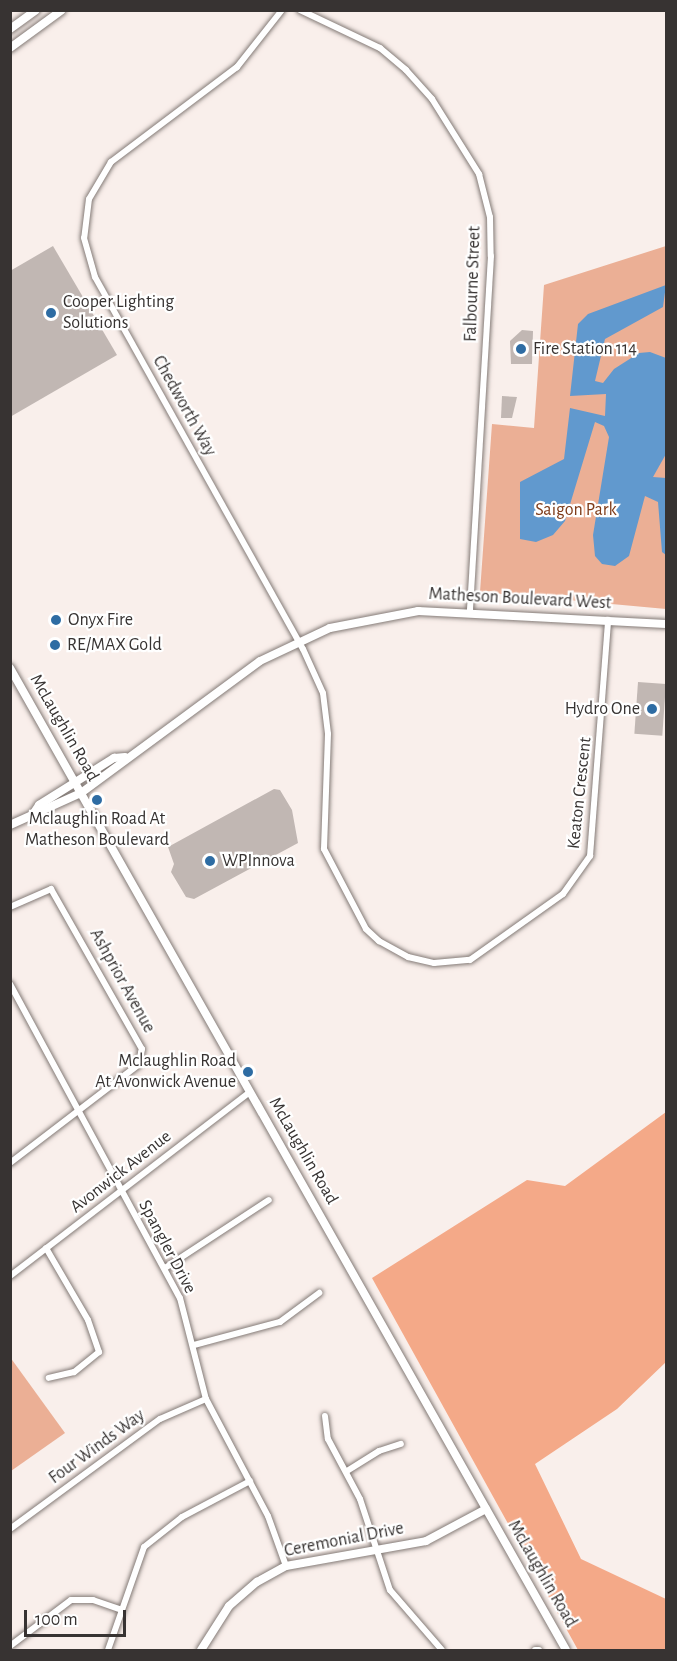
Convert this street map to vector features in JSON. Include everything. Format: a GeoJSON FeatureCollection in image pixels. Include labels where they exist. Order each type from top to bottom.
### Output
{"type":"FeatureCollection","features":[{"type":"Feature","properties":{"kind":"street"},"geometry":{"type":"LineString","coordinates":[[10,29],[36,10]]}},
{"type":"Feature","properties":{"kind":"street"},"geometry":{"type":"LineString","coordinates":[[10,48],[62,10]]}},
{"type":"Feature","properties":{"kind":"street","name":"Chedworth Way"},"geometry":{"type":"LineString","coordinates":[[282,10],[237,67],[111,162],[89,199],[84,238],[94,277],[298,639]]}},
{"type":"Feature","properties":{"kind":"street","name":"Falbourne Street"},"geometry":{"type":"LineString","coordinates":[[300,10],[380,48],[406,70],[432,99],[479,174],[490,217],[491,256],[470,610]]}},
{"type":"Feature","properties":{"kind":"street","name":"Matheson Boulevard West"},"geometry":{"type":"LineString","coordinates":[[10,825],[81,793],[120,766],[125,757],[260,661],[298,639],[381,615],[470,610],[666,624]]}},
{"type":"Feature","properties":{"kind":"street","name":"Keaton Crescent"},"geometry":{"type":"LineString","coordinates":[[298,639],[323,693],[328,734],[321,827],[326,856],[366,929],[379,941],[408,957],[458,962],[479,954],[563,894],[590,856],[608,620]]}},
{"type":"Feature","properties":{"kind":"street","name":"McLaughlin Road"},"geometry":{"type":"LineString","coordinates":[[10,668],[566,1650]]}},
{"type":"Feature","properties":{"kind":"street","name":"Matheson Boulevard West"},"geometry":{"type":"LineString","coordinates":[[33,814],[39,805],[114,758],[125,757]]}},
{"type":"Feature","properties":{"kind":"street","name":"Ashprior Avenue"},"geometry":{"type":"LineString","coordinates":[[10,907],[51,889],[141,1044],[138,1065],[79,1111]]}},
{"type":"Feature","properties":{"kind":"street","name":"Spangler Drive"},"geometry":{"type":"LineString","coordinates":[[10,984],[120,1192],[165,1268],[194,1345],[206,1399],[250,1481],[286,1566]]}},
{"type":"Feature","properties":{"kind":"street","name":"Avonwick Avenue"},"geometry":{"type":"LineString","coordinates":[[10,1276],[250,1092]]}},
{"type":"Feature","properties":{"kind":"street"},"geometry":{"type":"LineString","coordinates":[[10,1163],[79,1111]]}},
{"type":"Feature","properties":{"kind":"street"},"geometry":{"type":"LineString","coordinates":[[165,1268],[269,1200]]}},
{"type":"Feature","properties":{"kind":"street"},"geometry":{"type":"LineString","coordinates":[[46,1248],[88,1320],[99,1352],[74,1372],[49,1378]]}},
{"type":"Feature","properties":{"kind":"street"},"geometry":{"type":"LineString","coordinates":[[194,1345],[280,1322],[319,1293]]}},
{"type":"Feature","properties":{"kind":"street","name":"Four Winds Way"},"geometry":{"type":"LineString","coordinates":[[10,1529],[160,1419],[206,1399]]}},
{"type":"Feature","properties":{"kind":"street"},"geometry":{"type":"LineString","coordinates":[[324,1416],[328,1439],[347,1471],[378,1549],[390,1590],[442,1650]]}},
{"type":"Feature","properties":{"kind":"street"},"geometry":{"type":"LineString","coordinates":[[347,1471],[380,1451],[402,1444]]}},
{"type":"Feature","properties":{"kind":"street"},"geometry":{"type":"LineString","coordinates":[[108,1650],[118,1609],[151,1539],[250,1481]]}},
{"type":"Feature","properties":{"kind":"street","name":"Ceremonial Drive"},"geometry":{"type":"LineString","coordinates":[[201,1650],[229,1605],[257,1582],[286,1566],[426,1540],[486,1509]]}},
{"type":"Feature","properties":{"kind":"street"},"geometry":{"type":"LineString","coordinates":[[10,1646],[71,1600],[93,1600],[118,1609]]}},
{"type":"Feature","properties":{"kind":"green space","name":"Saigon Park"},"geometry":{"type":"Polygon","coordinates":[[[666,246],[666,609],[480,592],[492,424],[534,428],[544,285],[666,246]]]}},
{"type":"Feature","properties":{"kind":"green space"},"geometry":{"type":"Polygon","coordinates":[[[10,1357],[65,1433],[11,1471],[10,1471],[10,1357]]]}},
{"type":"Feature","properties":{"kind":"shaded area"},"geometry":{"type":"Polygon","coordinates":[[[666,1112],[666,1362],[617,1409],[535,1464],[581,1559],[666,1599],[666,1650],[578,1650],[372,1278],[527,1180],[565,1186],[666,1112]]]}},
{"type":"Feature","properties":{"kind":"water"},"geometry":{"type":"Polygon","coordinates":[[[666,285],[663,307],[605,339],[595,381],[603,383],[614,369],[639,353],[650,352],[666,358],[666,454],[653,477],[666,478],[666,555],[662,552],[658,502],[645,496],[629,556],[615,566],[602,564],[595,556],[593,535],[609,437],[604,426],[595,422],[565,521],[553,535],[536,542],[520,539],[520,482],[564,459],[570,408],[605,416],[606,394],[570,396],[578,324],[588,314],[666,285]]]}},
{"type":"Feature","properties":{"kind":"building","name":"Cooper Lighting Solutions"},"geometry":{"type":"Polygon","coordinates":[[[53,246],[117,355],[10,417],[10,271],[53,246]]]}},
{"type":"Feature","properties":{"kind":"building","name":"Fire Station 114"},"geometry":{"type":"Polygon","coordinates":[[[522,330],[533,331],[532,364],[511,364],[510,341],[522,330]]]}},
{"type":"Feature","properties":{"kind":"building"},"geometry":{"type":"Polygon","coordinates":[[[502,396],[517,397],[512,418],[501,418],[502,396]]]}},
{"type":"Feature","properties":{"kind":"building","name":"Hydro One"},"geometry":{"type":"Polygon","coordinates":[[[638,682],[666,684],[662,736],[634,734],[638,682]]]}},
{"type":"Feature","properties":{"kind":"building"},"geometry":{"type":"Polygon","coordinates":[[[274,789],[280,790],[292,810],[298,843],[194,899],[186,897],[171,872],[174,864],[168,847],[274,789]]]}},
{"type":"Feature","properties":{"kind":"place","name":"Cooper Lighting Solutions"},"geometry":{"type":"Point","coordinates":[51,313]}},
{"type":"Feature","properties":{"kind":"place","name":"Fire Station 114"},"geometry":{"type":"Point","coordinates":[521,349]}},
{"type":"Feature","properties":{"kind":"place","name":"Onyx Fire"},"geometry":{"type":"Point","coordinates":[56,620]}},
{"type":"Feature","properties":{"kind":"place","name":"RE/MAX Gold"},"geometry":{"type":"Point","coordinates":[55,645]}},
{"type":"Feature","properties":{"kind":"place","name":"Hydro One"},"geometry":{"type":"Point","coordinates":[652,709]}},
{"type":"Feature","properties":{"kind":"place","name":"Mclaughlin Road At Matheson Boulevard"},"geometry":{"type":"Point","coordinates":[97,800]}},
{"type":"Feature","properties":{"kind":"place","name":"WPInnova"},"geometry":{"type":"Point","coordinates":[210,861]}},
{"type":"Feature","properties":{"kind":"place","name":"Mclaughlin Road At Avonwick Avenue"},"geometry":{"type":"Point","coordinates":[248,1072]}}]}
